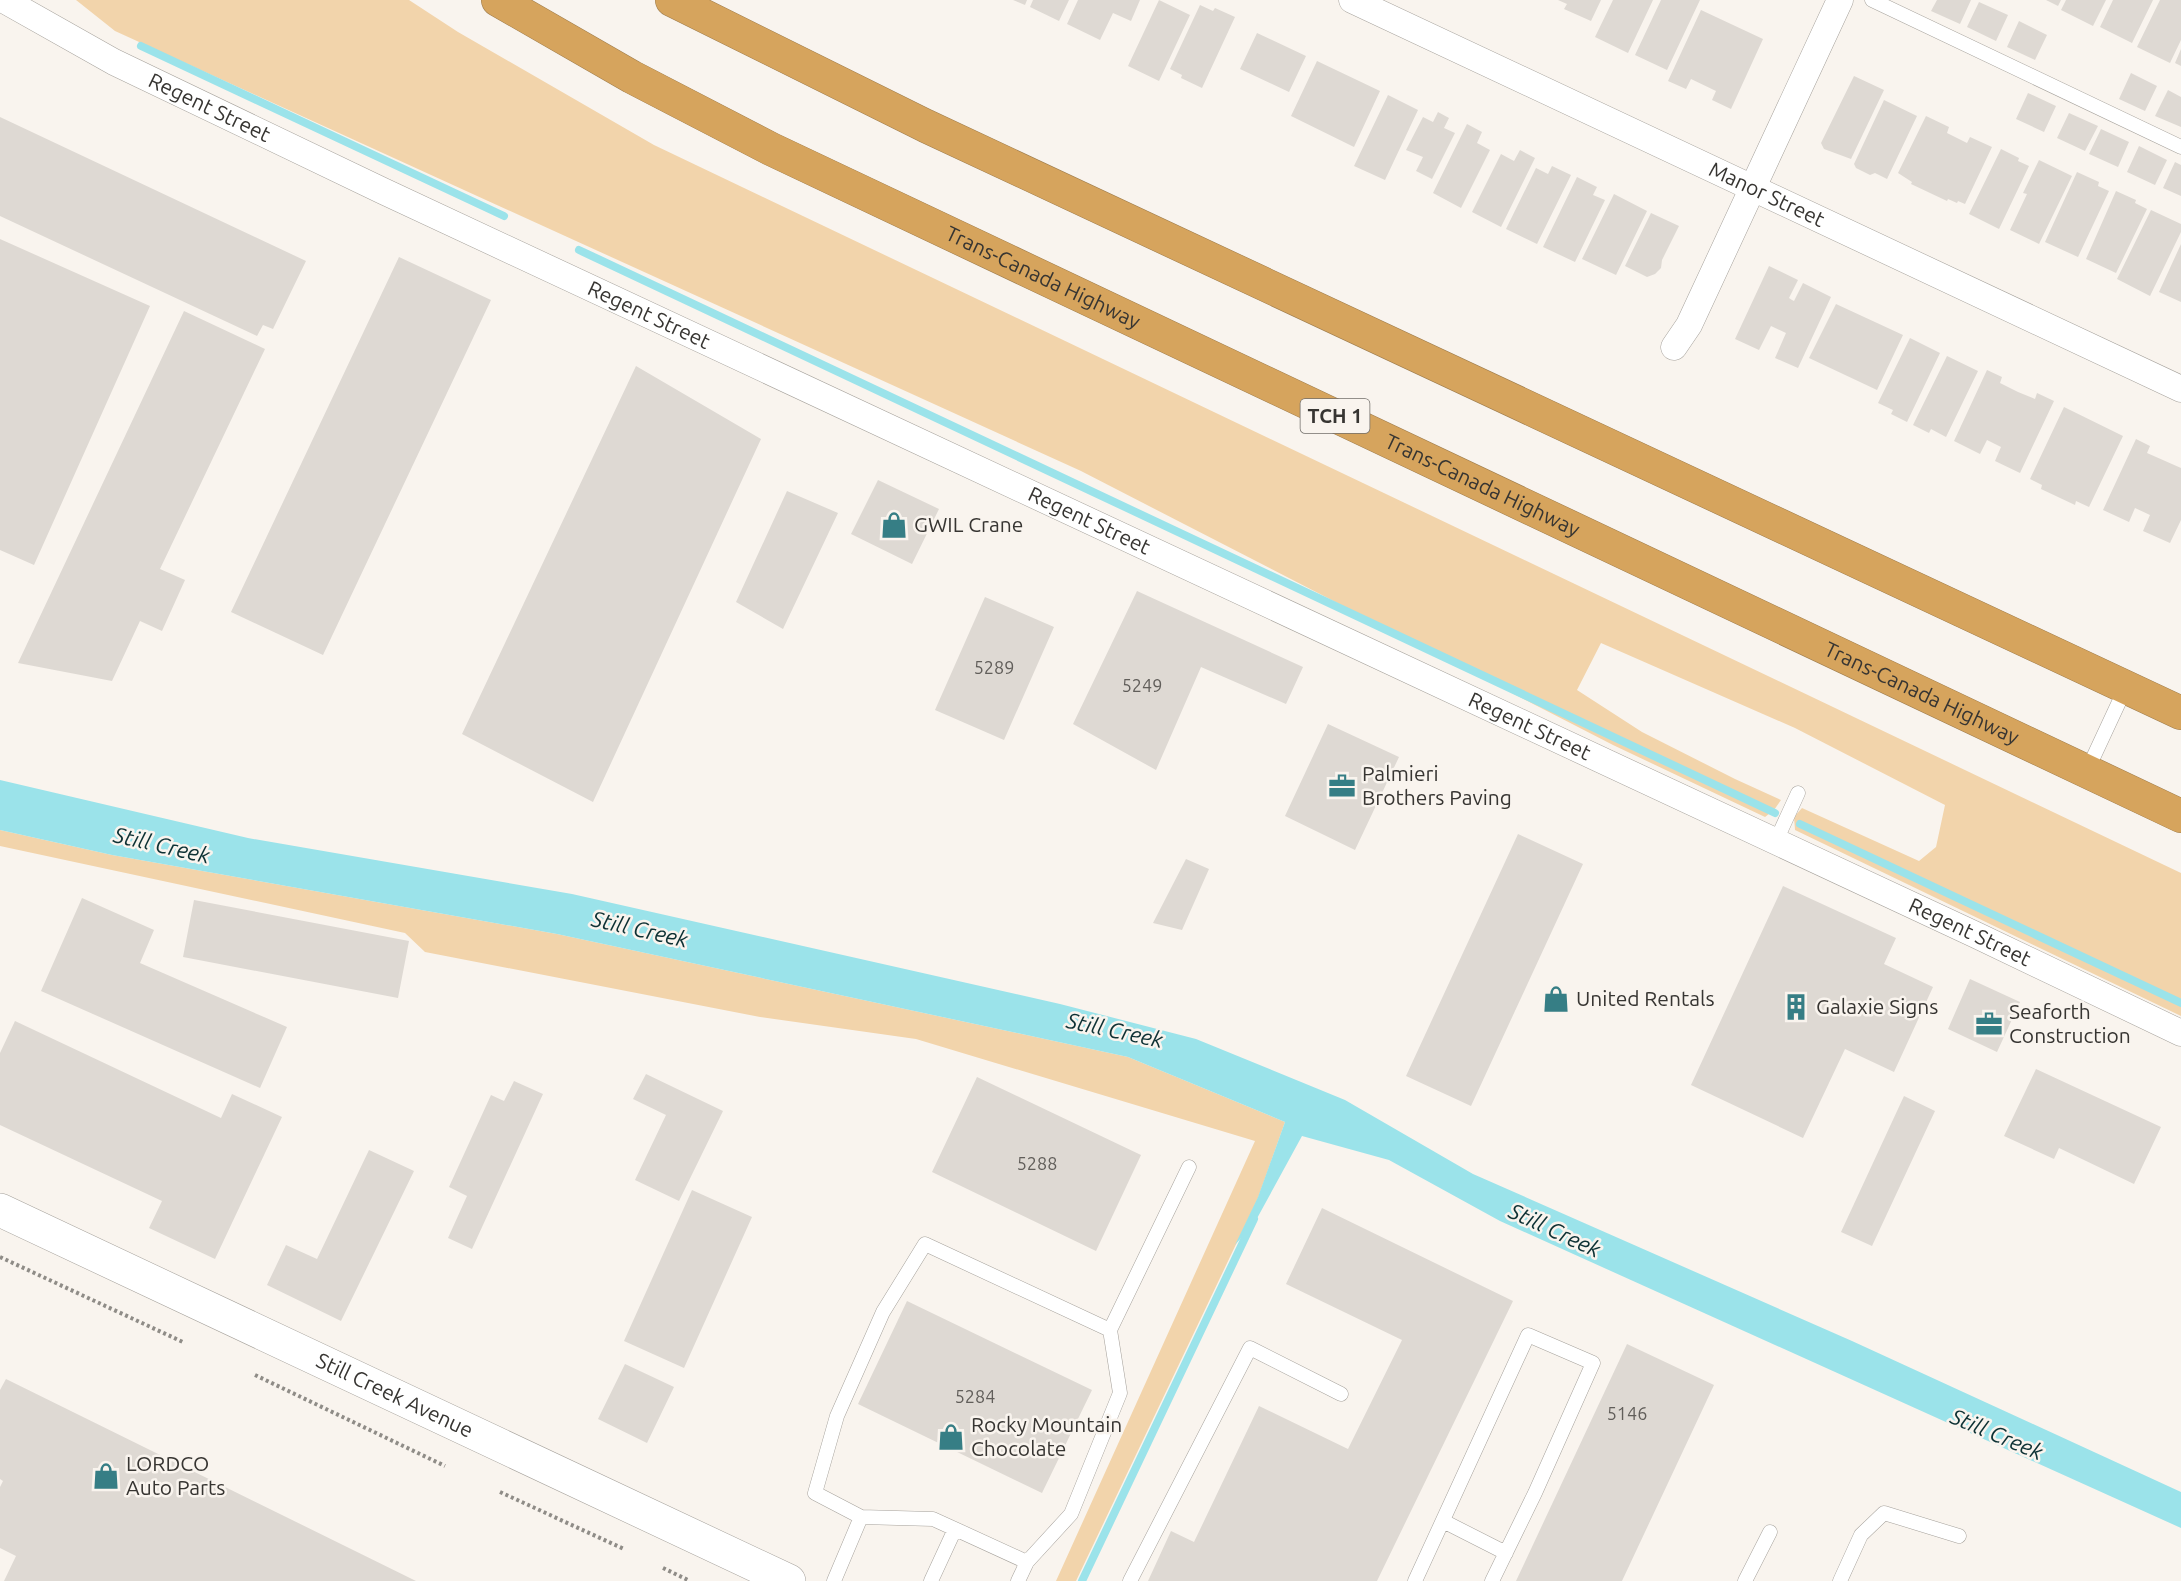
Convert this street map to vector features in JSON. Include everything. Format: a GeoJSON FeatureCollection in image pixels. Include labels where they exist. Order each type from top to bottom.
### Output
{"type":"FeatureCollection","features":[{"type":"Feature","properties":{"kind":"highway","name":"Trans-Canada Highway"},"geometry":{"type":"LineString","coordinates":[[498,0],[632,77],[771,149],[2181,816]]}},
{"type":"Feature","properties":{"kind":"highway"},"geometry":{"type":"LineString","coordinates":[[672,0],[926,126],[2181,713]]}},
{"type":"Feature","properties":{"kind":"street","name":"Regent Street"},"geometry":{"type":"LineString","coordinates":[[4,0],[114,62],[372,186],[2181,1033]]}},
{"type":"Feature","properties":{"kind":"street","name":"Manor Street"},"geometry":{"type":"LineString","coordinates":[[1352,0],[2181,389]]}},
{"type":"Feature","properties":{"kind":"street"},"geometry":{"type":"LineString","coordinates":[[1674,347],[1689,325],[1840,0]]}},
{"type":"Feature","properties":{"kind":"street","name":"Still Creek Avenue"},"geometry":{"type":"LineString","coordinates":[[0,1210],[789,1581]]}},
{"type":"Feature","properties":{"kind":"lane"},"geometry":{"type":"LineString","coordinates":[[1872,0],[2181,147]]}},
{"type":"Feature","properties":{"kind":"lane"},"geometry":{"type":"LineString","coordinates":[[2086,772],[2126,687]]}},
{"type":"Feature","properties":{"kind":"lane"},"geometry":{"type":"LineString","coordinates":[[1776,842],[1798,793]]}},
{"type":"Feature","properties":{"kind":"lane"},"geometry":{"type":"LineString","coordinates":[[1018,1581],[1027,1562],[1071,1514],[1120,1393],[1110,1330],[1189,1167]]}},
{"type":"Feature","properties":{"kind":"lane"},"geometry":{"type":"LineString","coordinates":[[1027,1562],[933,1519],[861,1517],[815,1493],[837,1416],[883,1312],[925,1244],[1110,1330]]}},
{"type":"Feature","properties":{"kind":"lane"},"geometry":{"type":"LineString","coordinates":[[1415,1581],[1528,1335],[1593,1363],[1492,1581]]}},
{"type":"Feature","properties":{"kind":"lane"},"geometry":{"type":"LineString","coordinates":[[1130,1581],[1250,1348],[1341,1394]]}},
{"type":"Feature","properties":{"kind":"lane"},"geometry":{"type":"LineString","coordinates":[[1839,1581],[1861,1535],[1884,1513],[1959,1536]]}},
{"type":"Feature","properties":{"kind":"lane"},"geometry":{"type":"LineString","coordinates":[[834,1581],[861,1517]]}},
{"type":"Feature","properties":{"kind":"lane"},"geometry":{"type":"LineString","coordinates":[[1443,1521],[1506,1552]]}},
{"type":"Feature","properties":{"kind":"lane"},"geometry":{"type":"LineString","coordinates":[[931,1581],[956,1529]]}},
{"type":"Feature","properties":{"kind":"lane"},"geometry":{"type":"LineString","coordinates":[[1745,1581],[1770,1532]]}},
{"type":"Feature","properties":{"kind":"path"},"geometry":{"type":"LineString","coordinates":[[0,1257],[185,1343]]}},
{"type":"Feature","properties":{"kind":"path"},"geometry":{"type":"LineString","coordinates":[[255,1376],[445,1466]]}},
{"type":"Feature","properties":{"kind":"path"},"geometry":{"type":"LineString","coordinates":[[500,1492],[624,1550]]}},
{"type":"Feature","properties":{"kind":"path"},"geometry":{"type":"LineString","coordinates":[[663,1568],[690,1581]]}},
{"type":"Feature","properties":{"kind":"shaded area"},"geometry":{"type":"Polygon","coordinates":[[[76,0],[409,0],[458,32],[654,145],[2181,873],[2181,1016],[1795,830],[1794,817],[1802,808],[1919,861],[1936,847],[1945,805],[1795,728],[1601,643],[1577,690],[1642,732],[1781,800],[1765,817],[1613,745],[1081,471],[115,31],[76,0]]]}},
{"type":"Feature","properties":{"kind":"shaded area"},"geometry":{"type":"Polygon","coordinates":[[[0,830],[112,855],[557,934],[1128,1057],[1285,1122],[1258,1198],[1076,1581],[1056,1581],[1255,1141],[916,1039],[760,1017],[425,952],[405,933],[0,846],[0,830]]]}},
{"type":"Feature","properties":{"kind":"water","name":"Still Creek"},"geometry":{"type":"Polygon","coordinates":[[[0,780],[248,838],[572,894],[1060,1004],[1196,1039],[1345,1100],[1473,1174],[1852,1341],[2181,1492],[2181,1528],[1500,1221],[1389,1160],[1302,1136],[1255,1222],[1235,1245],[1258,1197],[1285,1122],[1128,1057],[557,934],[112,855],[0,830],[0,780]]]}},
{"type":"Feature","properties":{"kind":"building"},"geometry":{"type":"Polygon","coordinates":[[[1013,0],[1027,0],[1025,5],[1013,0]]]}},
{"type":"Feature","properties":{"kind":"building"},"geometry":{"type":"Polygon","coordinates":[[[1033,0],[1069,0],[1059,21],[1030,7],[1033,0]]]}},
{"type":"Feature","properties":{"kind":"building"},"geometry":{"type":"Polygon","coordinates":[[[1078,0],[1140,0],[1131,21],[1113,13],[1100,40],[1067,24],[1078,0]]]}},
{"type":"Feature","properties":{"kind":"building"},"geometry":{"type":"Polygon","coordinates":[[[1159,0],[1190,15],[1159,81],[1128,66],[1159,0]]]}},
{"type":"Feature","properties":{"kind":"building"},"geometry":{"type":"Polygon","coordinates":[[[1558,0],[1601,0],[1591,21],[1564,9],[1567,4],[1558,0]]]}},
{"type":"Feature","properties":{"kind":"building"},"geometry":{"type":"Polygon","coordinates":[[[1613,0],[1653,0],[1628,53],[1595,37],[1613,0]]]}},
{"type":"Feature","properties":{"kind":"building"},"geometry":{"type":"Polygon","coordinates":[[[1661,0],[1700,0],[1667,70],[1635,55],[1661,0]]]}},
{"type":"Feature","properties":{"kind":"building"},"geometry":{"type":"Polygon","coordinates":[[[1937,0],[1971,0],[1960,24],[1931,11],[1937,0]]]}},
{"type":"Feature","properties":{"kind":"building"},"geometry":{"type":"Polygon","coordinates":[[[2046,0],[2061,0],[2058,6],[2046,0]]]}},
{"type":"Feature","properties":{"kind":"building"},"geometry":{"type":"Polygon","coordinates":[[[2066,0],[2106,0],[2093,26],[2061,10],[2066,0]]]}},
{"type":"Feature","properties":{"kind":"building"},"geometry":{"type":"Polygon","coordinates":[[[2113,0],[2153,0],[2132,43],[2100,27],[2113,0]]]}},
{"type":"Feature","properties":{"kind":"building"},"geometry":{"type":"Polygon","coordinates":[[[2160,0],[2181,0],[2181,40],[2170,63],[2137,47],[2160,0]]]}},
{"type":"Feature","properties":{"kind":"building"},"geometry":{"type":"Polygon","coordinates":[[[1979,2],[2008,15],[1996,41],[1967,27],[1979,2]]]}},
{"type":"Feature","properties":{"kind":"building"},"geometry":{"type":"Polygon","coordinates":[[[1200,5],[1213,11],[1215,8],[1235,17],[1202,88],[1181,78],[1182,75],[1170,69],[1200,5]]]}},
{"type":"Feature","properties":{"kind":"building"},"geometry":{"type":"Polygon","coordinates":[[[1701,10],[1763,39],[1731,109],[1712,100],[1716,91],[1691,79],[1686,89],[1668,81],[1701,10]]]}},
{"type":"Feature","properties":{"kind":"building"},"geometry":{"type":"Polygon","coordinates":[[[2019,21],[2047,35],[2035,60],[2007,47],[2019,21]]]}},
{"type":"Feature","properties":{"kind":"building"},"geometry":{"type":"Polygon","coordinates":[[[1257,33],[1306,56],[1289,92],[1240,69],[1257,33]]]}},
{"type":"Feature","properties":{"kind":"building"},"geometry":{"type":"Polygon","coordinates":[[[2181,49],[2181,66],[2175,63],[2181,49]]]}},
{"type":"Feature","properties":{"kind":"building"},"geometry":{"type":"Polygon","coordinates":[[[1317,61],[1380,91],[1354,147],[1291,116],[1317,61]]]}},
{"type":"Feature","properties":{"kind":"building"},"geometry":{"type":"Polygon","coordinates":[[[2131,73],[2157,86],[2145,111],[2119,99],[2131,73]]]}},
{"type":"Feature","properties":{"kind":"building"},"geometry":{"type":"Polygon","coordinates":[[[1854,76],[1884,90],[1851,159],[1824,149],[1821,143],[1854,76]]]}},
{"type":"Feature","properties":{"kind":"building"},"geometry":{"type":"Polygon","coordinates":[[[2168,90],[2181,97],[2181,127],[2155,116],[2168,90]]]}},
{"type":"Feature","properties":{"kind":"building"},"geometry":{"type":"Polygon","coordinates":[[[2028,93],[2056,106],[2044,132],[2016,119],[2028,93]]]}},
{"type":"Feature","properties":{"kind":"building"},"geometry":{"type":"Polygon","coordinates":[[[1388,95],[1418,110],[1385,180],[1354,166],[1388,95]]]}},
{"type":"Feature","properties":{"kind":"building"},"geometry":{"type":"Polygon","coordinates":[[[1884,100],[1917,116],[1887,179],[1875,173],[1870,175],[1856,168],[1854,164],[1884,100]]]}},
{"type":"Feature","properties":{"kind":"building"},"geometry":{"type":"Polygon","coordinates":[[[1438,112],[1449,118],[1444,128],[1455,133],[1432,179],[1416,171],[1423,157],[1406,150],[1423,117],[1433,122],[1438,112]]]}},
{"type":"Feature","properties":{"kind":"building"},"geometry":{"type":"Polygon","coordinates":[[[2069,113],[2098,126],[2085,151],[2057,138],[2069,113]]]}},
{"type":"Feature","properties":{"kind":"building"},"geometry":{"type":"Polygon","coordinates":[[[1926,116],[1949,127],[1947,133],[1967,143],[1970,137],[1992,147],[1965,204],[1948,199],[1947,201],[1911,184],[1912,182],[1898,173],[1926,116]]]}},
{"type":"Feature","properties":{"kind":"building"},"geometry":{"type":"Polygon","coordinates":[[[0,117],[306,261],[273,329],[263,325],[257,336],[0,216],[0,117]]]}},
{"type":"Feature","properties":{"kind":"building"},"geometry":{"type":"Polygon","coordinates":[[[1467,124],[1482,132],[1477,143],[1490,150],[1461,208],[1433,193],[1467,124]]]}},
{"type":"Feature","properties":{"kind":"building"},"geometry":{"type":"Polygon","coordinates":[[[2101,129],[2129,142],[2118,167],[2089,154],[2101,129]]]}},
{"type":"Feature","properties":{"kind":"building"},"geometry":{"type":"Polygon","coordinates":[[[2139,146],[2167,160],[2155,185],[2127,172],[2139,146]]]}},
{"type":"Feature","properties":{"kind":"building"},"geometry":{"type":"Polygon","coordinates":[[[2001,149],[2029,166],[1999,229],[1969,214],[2001,149]]]}},
{"type":"Feature","properties":{"kind":"building"},"geometry":{"type":"Polygon","coordinates":[[[1520,150],[1535,158],[1501,227],[1472,212],[1501,154],[1514,161],[1520,150]]]}},
{"type":"Feature","properties":{"kind":"building"},"geometry":{"type":"Polygon","coordinates":[[[2039,160],[2072,176],[2039,244],[2010,230],[2027,194],[2023,193],[2039,160]]]}},
{"type":"Feature","properties":{"kind":"building"},"geometry":{"type":"Polygon","coordinates":[[[2175,162],[2181,165],[2181,196],[2163,188],[2175,162]]]}},
{"type":"Feature","properties":{"kind":"building"},"geometry":{"type":"Polygon","coordinates":[[[1552,166],[1571,175],[1537,244],[1506,229],[1536,168],[1548,174],[1552,166]]]}},
{"type":"Feature","properties":{"kind":"building"},"geometry":{"type":"Polygon","coordinates":[[[2077,172],[2099,182],[2098,186],[2109,191],[2078,257],[2045,242],[2077,172]]]}},
{"type":"Feature","properties":{"kind":"building"},"geometry":{"type":"Polygon","coordinates":[[[1577,177],[1597,187],[1593,195],[1605,200],[1575,262],[1543,247],[1577,177]]]}},
{"type":"Feature","properties":{"kind":"building"},"geometry":{"type":"Polygon","coordinates":[[[2116,191],[2136,200],[2135,203],[2147,209],[2116,273],[2086,259],[2116,191]]]}},
{"type":"Feature","properties":{"kind":"building"},"geometry":{"type":"Polygon","coordinates":[[[1614,194],[1647,211],[1616,275],[1582,259],[1614,194]]]}},
{"type":"Feature","properties":{"kind":"building"},"geometry":{"type":"Polygon","coordinates":[[[2151,210],[2181,224],[2181,232],[2150,296],[2117,279],[2151,210]]]}},
{"type":"Feature","properties":{"kind":"building"},"geometry":{"type":"Polygon","coordinates":[[[1651,213],[1679,226],[1662,260],[1661,268],[1655,274],[1647,277],[1625,266],[1651,213]]]}},
{"type":"Feature","properties":{"kind":"building"},"geometry":{"type":"Polygon","coordinates":[[[0,239],[150,306],[34,565],[0,550],[0,239]]]}},
{"type":"Feature","properties":{"kind":"building"},"geometry":{"type":"Polygon","coordinates":[[[2181,244],[2181,302],[2159,292],[2181,244]]]}},
{"type":"Feature","properties":{"kind":"building"},"geometry":{"type":"Polygon","coordinates":[[[399,257],[491,300],[323,655],[231,612],[399,257]]]}},
{"type":"Feature","properties":{"kind":"building"},"geometry":{"type":"Polygon","coordinates":[[[1769,266],[1798,280],[1789,298],[1794,301],[1803,283],[1831,297],[1798,368],[1775,358],[1786,333],[1771,326],[1759,350],[1735,339],[1769,266]]]}},
{"type":"Feature","properties":{"kind":"building"},"geometry":{"type":"Polygon","coordinates":[[[1836,304],[1903,335],[1877,390],[1809,358],[1836,304]]]}},
{"type":"Feature","properties":{"kind":"building"},"geometry":{"type":"Polygon","coordinates":[[[184,311],[265,349],[160,569],[185,580],[162,631],[140,621],[112,681],[18,663],[184,311]]]}},
{"type":"Feature","properties":{"kind":"building"},"geometry":{"type":"Polygon","coordinates":[[[1910,338],[1940,353],[1907,422],[1891,414],[1893,410],[1878,403],[1910,338]]]}},
{"type":"Feature","properties":{"kind":"building"},"geometry":{"type":"Polygon","coordinates":[[[1947,356],[1978,371],[1946,437],[1931,429],[1929,433],[1913,425],[1947,356]]]}},
{"type":"Feature","properties":{"kind":"building"},"geometry":{"type":"Polygon","coordinates":[[[636,366],[761,439],[593,802],[462,734],[636,366]]]}},
{"type":"Feature","properties":{"kind":"building"},"geometry":{"type":"Polygon","coordinates":[[[1987,370],[2002,377],[2000,383],[2018,392],[2035,399],[2037,393],[2054,401],[2020,473],[1995,461],[2001,447],[1987,440],[1980,454],[1954,441],[1987,370]]]}},
{"type":"Feature","properties":{"kind":"building"},"geometry":{"type":"Polygon","coordinates":[[[2064,407],[2123,436],[2089,507],[2076,501],[2075,505],[2041,489],[2042,485],[2030,479],[2064,407]]]}},
{"type":"Feature","properties":{"kind":"building"},"geometry":{"type":"Polygon","coordinates":[[[2136,439],[2150,446],[2147,453],[2181,468],[2181,520],[2170,543],[2143,531],[2150,515],[2135,508],[2129,522],[2103,510],[2136,439]]]}},
{"type":"Feature","properties":{"kind":"building"},"geometry":{"type":"Polygon","coordinates":[[[878,480],[939,509],[912,564],[851,534],[878,480]]]}},
{"type":"Feature","properties":{"kind":"building"},"geometry":{"type":"Polygon","coordinates":[[[787,491],[838,513],[783,629],[736,602],[787,491]]]}},
{"type":"Feature","properties":{"kind":"building"},"geometry":{"type":"Polygon","coordinates":[[[1137,591],[1303,667],[1286,704],[1201,667],[1156,770],[1073,724],[1137,591]]]}},
{"type":"Feature","properties":{"kind":"building"},"geometry":{"type":"Polygon","coordinates":[[[985,597],[1054,627],[1004,740],[935,710],[985,597]]]}},
{"type":"Feature","properties":{"kind":"building","name":"Palmieri Brothers Paving"},"geometry":{"type":"Polygon","coordinates":[[[1328,724],[1399,757],[1355,850],[1285,816],[1328,724]]]}},
{"type":"Feature","properties":{"kind":"building"},"geometry":{"type":"Polygon","coordinates":[[[1518,834],[1583,864],[1471,1106],[1406,1076],[1518,834]]]}},
{"type":"Feature","properties":{"kind":"building"},"geometry":{"type":"Polygon","coordinates":[[[1186,859],[1209,869],[1182,930],[1153,923],[1186,859]]]}},
{"type":"Feature","properties":{"kind":"building","name":"Galaxie Signs"},"geometry":{"type":"Polygon","coordinates":[[[1783,886],[1896,938],[1884,964],[1933,987],[1894,1072],[1845,1049],[1803,1138],[1691,1085],[1783,886]]]}},
{"type":"Feature","properties":{"kind":"building"},"geometry":{"type":"Polygon","coordinates":[[[82,898],[154,930],[140,963],[287,1027],[260,1088],[41,991],[82,898]]]}},
{"type":"Feature","properties":{"kind":"building"},"geometry":{"type":"Polygon","coordinates":[[[194,900],[409,941],[398,998],[183,957],[194,900]]]}},
{"type":"Feature","properties":{"kind":"building"},"geometry":{"type":"Polygon","coordinates":[[[1970,979],[2020,1002],[1997,1052],[1948,1029],[1970,979]]]}},
{"type":"Feature","properties":{"kind":"building"},"geometry":{"type":"Polygon","coordinates":[[[15,1021],[221,1118],[232,1094],[282,1117],[215,1259],[149,1228],[162,1201],[0,1125],[0,1053],[15,1021]]]}},
{"type":"Feature","properties":{"kind":"building"},"geometry":{"type":"Polygon","coordinates":[[[2036,1069],[2161,1127],[2134,1184],[2059,1148],[2054,1159],[2004,1136],[2036,1069]]]}},
{"type":"Feature","properties":{"kind":"building"},"geometry":{"type":"Polygon","coordinates":[[[646,1074],[723,1111],[679,1201],[635,1180],[666,1115],[633,1099],[646,1074]]]}},
{"type":"Feature","properties":{"kind":"building"},"geometry":{"type":"Polygon","coordinates":[[[977,1077],[1141,1155],[1096,1251],[932,1172],[977,1077]]]}},
{"type":"Feature","properties":{"kind":"building"},"geometry":{"type":"Polygon","coordinates":[[[514,1081],[543,1094],[472,1249],[448,1238],[467,1196],[449,1187],[491,1095],[504,1101],[514,1081]]]}},
{"type":"Feature","properties":{"kind":"building"},"geometry":{"type":"Polygon","coordinates":[[[1904,1096],[1935,1111],[1872,1246],[1841,1232],[1904,1096]]]}},
{"type":"Feature","properties":{"kind":"building"},"geometry":{"type":"Polygon","coordinates":[[[369,1150],[414,1171],[341,1321],[267,1285],[286,1245],[317,1259],[369,1150]]]}},
{"type":"Feature","properties":{"kind":"building"},"geometry":{"type":"Polygon","coordinates":[[[692,1190],[752,1217],[684,1368],[624,1341],[692,1190]]]}},
{"type":"Feature","properties":{"kind":"building"},"geometry":{"type":"Polygon","coordinates":[[[1322,1208],[1513,1301],[1377,1581],[1148,1581],[1171,1531],[1194,1542],[1259,1406],[1348,1449],[1402,1340],[1286,1284],[1322,1208]]]}},
{"type":"Feature","properties":{"kind":"building"},"geometry":{"type":"Polygon","coordinates":[[[907,1301],[1092,1390],[1042,1493],[858,1404],[907,1301]]]}},
{"type":"Feature","properties":{"kind":"building"},"geometry":{"type":"Polygon","coordinates":[[[1627,1344],[1714,1385],[1622,1581],[1516,1581],[1627,1344]]]}},
{"type":"Feature","properties":{"kind":"building"},"geometry":{"type":"Polygon","coordinates":[[[625,1364],[674,1387],[647,1443],[598,1419],[625,1364]]]}},
{"type":"Feature","properties":{"kind":"building"},"geometry":{"type":"Polygon","coordinates":[[[6,1379],[416,1581],[4,1581],[16,1556],[0,1548],[0,1487],[3,1481],[0,1479],[0,1390],[6,1379]]]}},
{"type":"Feature","properties":{"kind":"waterway"},"geometry":{"type":"LineString","coordinates":[[141,46],[504,216]]}},
{"type":"Feature","properties":{"kind":"waterway"},"geometry":{"type":"LineString","coordinates":[[579,250],[1775,813]]}},
{"type":"Feature","properties":{"kind":"waterway"},"geometry":{"type":"LineString","coordinates":[[1800,824],[2181,1003]]}},
{"type":"Feature","properties":{"kind":"waterway"},"geometry":{"type":"LineString","coordinates":[[1082,1581],[1254,1219]]}},
{"type":"Feature","properties":{"kind":"place","name":"GWIL Crane"},"geometry":{"type":"Point","coordinates":[894,525]}},
{"type":"Feature","properties":{"kind":"place","name":"Palmieri Brothers Paving"},"geometry":{"type":"Point","coordinates":[1342,786]}},
{"type":"Feature","properties":{"kind":"place","name":"United Rentals"},"geometry":{"type":"Point","coordinates":[1556,999]}},
{"type":"Feature","properties":{"kind":"place","name":"Galaxie Signs"},"geometry":{"type":"Point","coordinates":[1796,1007]}},
{"type":"Feature","properties":{"kind":"place","name":"Seaforth Construction"},"geometry":{"type":"Point","coordinates":[1989,1024]}},
{"type":"Feature","properties":{"kind":"place","name":"Rocky Mountain Chocolate"},"geometry":{"type":"Point","coordinates":[951,1437]}},
{"type":"Feature","properties":{"kind":"place","name":"LORDCO Auto Parts"},"geometry":{"type":"Point","coordinates":[106,1476]}}]}
